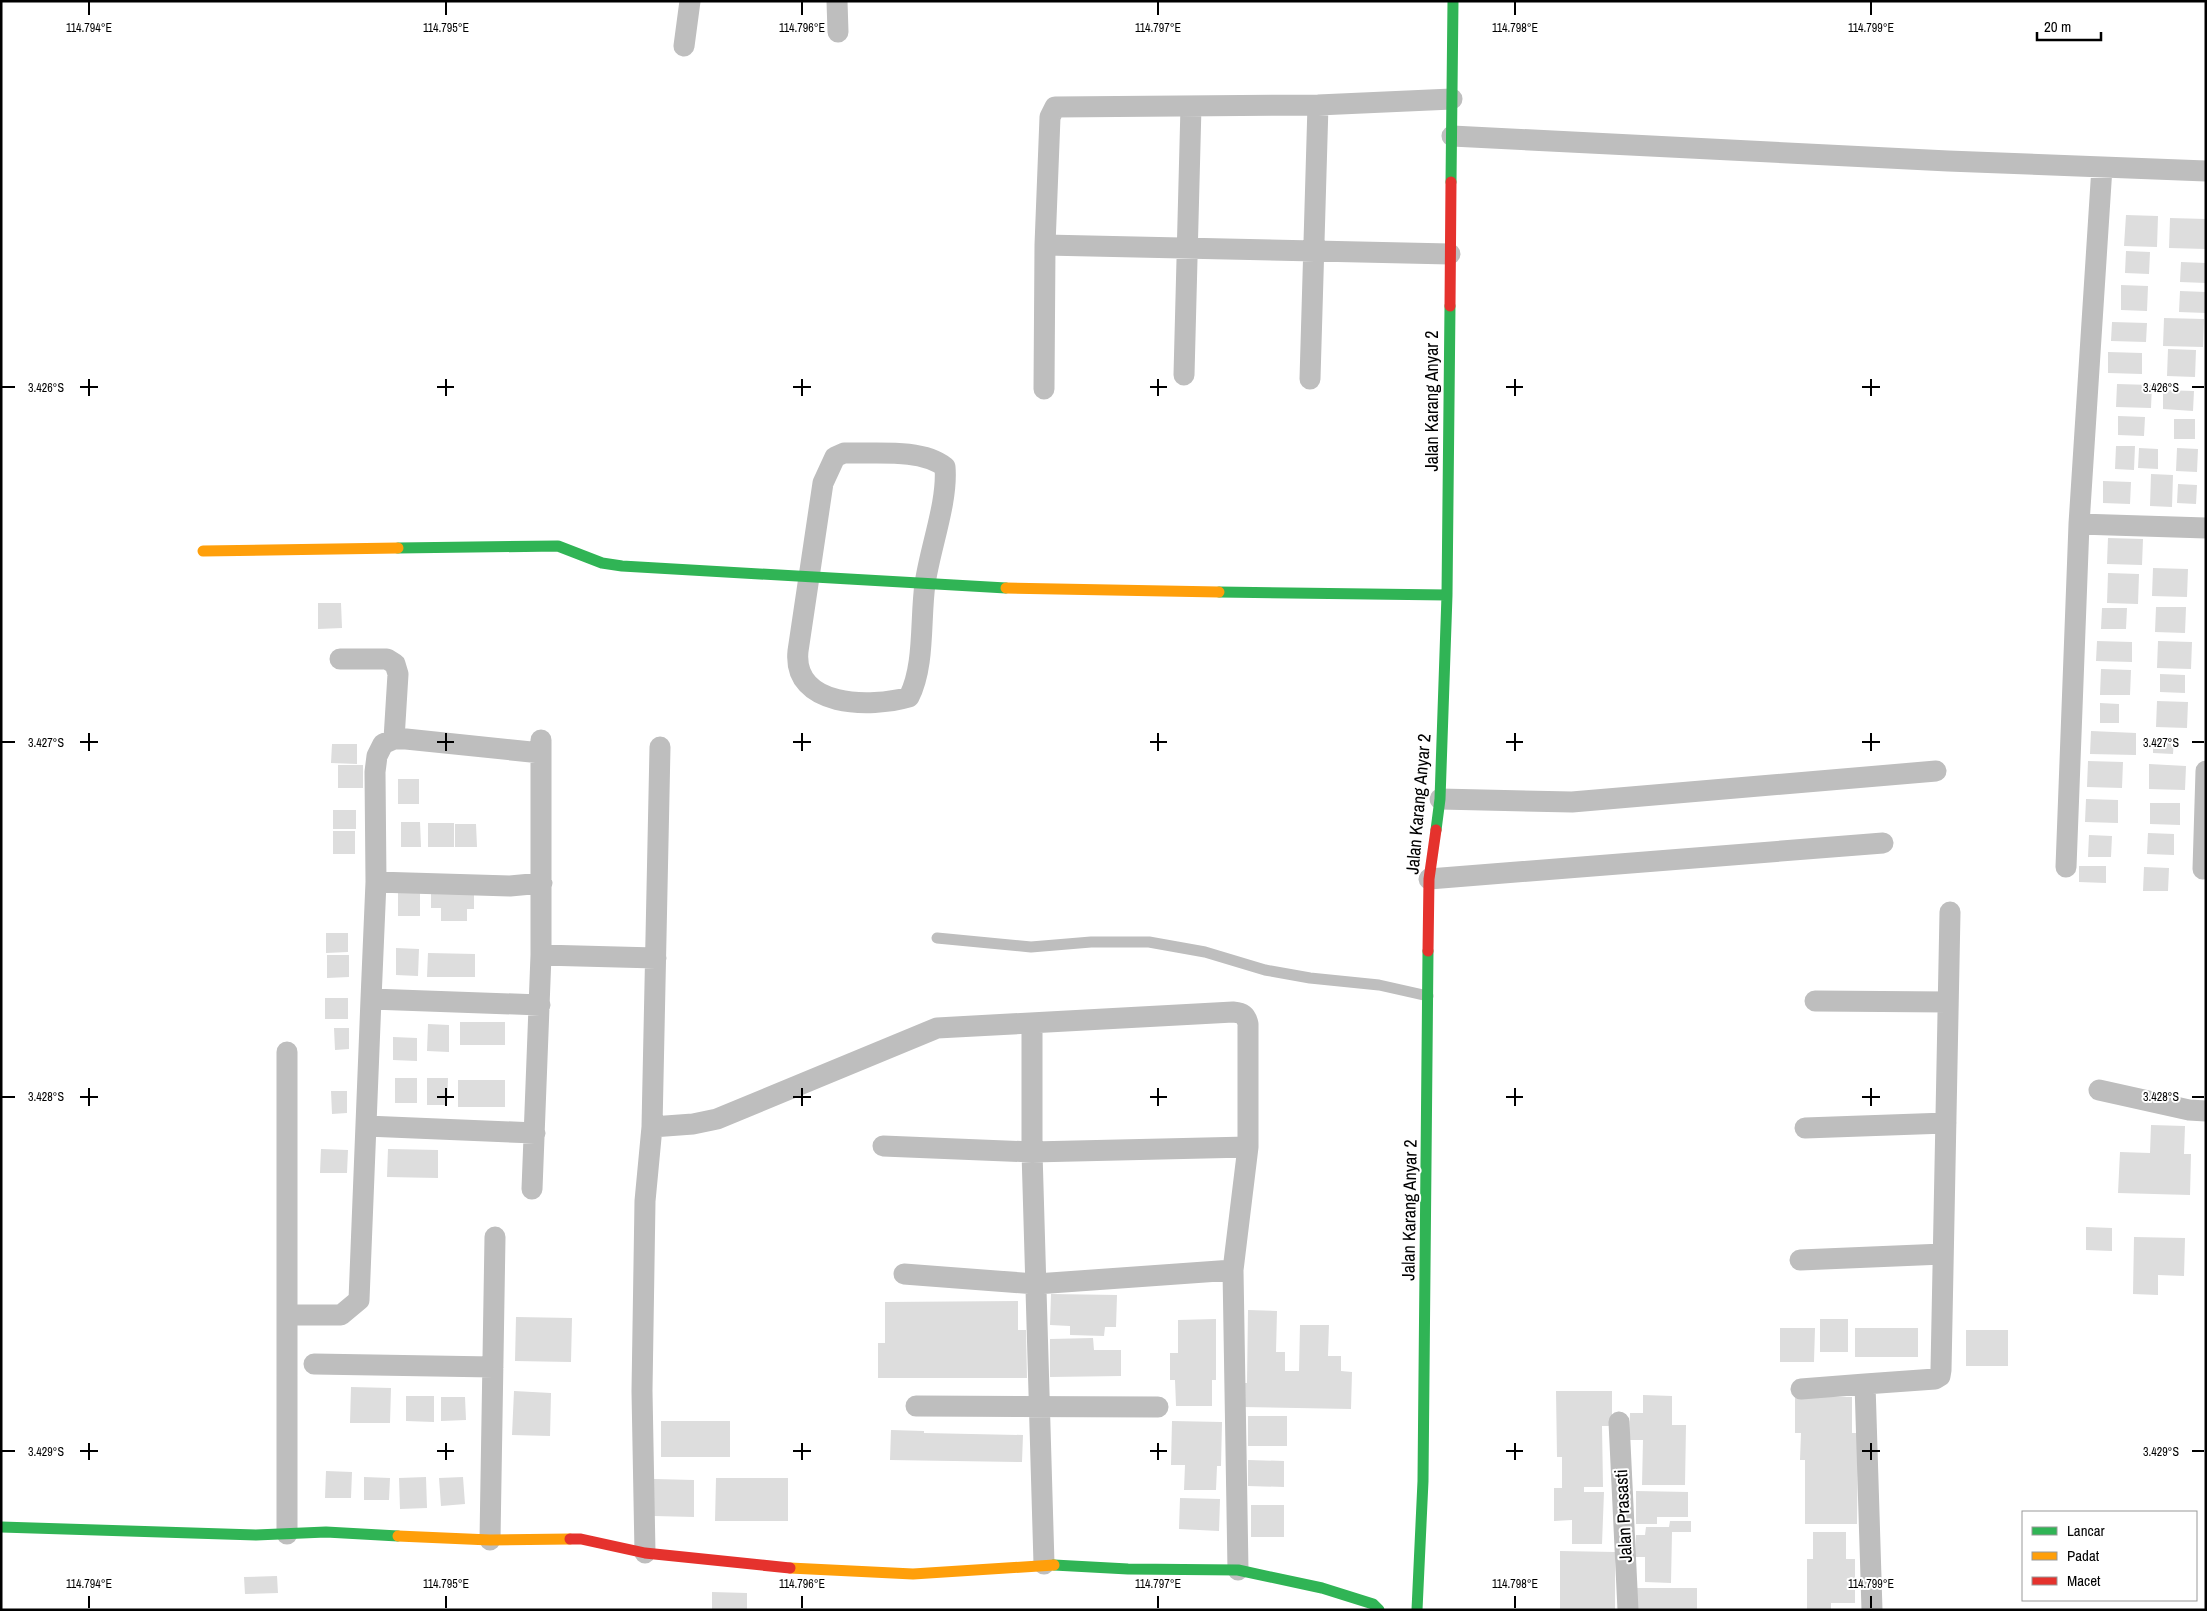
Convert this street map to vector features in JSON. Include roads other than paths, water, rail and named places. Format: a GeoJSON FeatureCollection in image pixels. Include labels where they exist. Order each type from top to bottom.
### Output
{"type":"FeatureCollection","features":[{"type":"Feature","properties":{"kind":"street"},"geometry":{"type":"LineString","coordinates":[[684,46],[690,1]]}},
{"type":"Feature","properties":{"kind":"street"},"geometry":{"type":"LineString","coordinates":[[837,1],[838,32]]}},
{"type":"Feature","properties":{"kind":"street","name":"Jalan Karang Anyar 2"},"geometry":{"type":"LineString","coordinates":[[1417,1610],[1424,1481],[1429,879],[1440,799],[1447,595],[1453,1]]}},
{"type":"Feature","properties":{"kind":"street"},"geometry":{"type":"LineString","coordinates":[[1044,389],[1045,245],[1050,117],[1055,107],[1318,105],[1452,99]]}},
{"type":"Feature","properties":{"kind":"street"},"geometry":{"type":"LineString","coordinates":[[1310,379],[1318,105]]}},
{"type":"Feature","properties":{"kind":"street"},"geometry":{"type":"LineString","coordinates":[[1184,375],[1191,106]]}},
{"type":"Feature","properties":{"kind":"street"},"geometry":{"type":"LineString","coordinates":[[1452,136],[1948,161],[2206,171]]}},
{"type":"Feature","properties":{"kind":"street"},"geometry":{"type":"LineString","coordinates":[[2066,867],[2079,524],[2102,166]]}},
{"type":"Feature","properties":{"kind":"street"},"geometry":{"type":"LineString","coordinates":[[1045,245],[1450,254]]}},
{"type":"Feature","properties":{"kind":"street"},"geometry":{"type":"LineString","coordinates":[[844,453],[921,455],[939,462],[945,467],[946,478],[925,584],[916,677],[909,698],[894,702],[868,704],[818,694],[808,687],[802,678],[797,659],[823,483],[835,457],[844,453]]}},
{"type":"Feature","properties":{"kind":"street"},"geometry":{"type":"LineString","coordinates":[[2079,524],[2206,528]]}},
{"type":"Feature","properties":{"kind":"street"},"geometry":{"type":"LineString","coordinates":[[203,551],[558,546],[602,563],[622,566],[925,584],[1043,590],[1447,595]]}},
{"type":"Feature","properties":{"kind":"street"},"geometry":{"type":"LineString","coordinates":[[340,659],[387,659],[395,664],[398,674],[394,739]]}},
{"type":"Feature","properties":{"kind":"street"},"geometry":{"type":"LineString","coordinates":[[287,1315],[342,1315],[358,1300],[376,882],[375,772],[377,756],[383,744],[394,739],[541,746],[542,883],[540,1005],[532,1189]]}},
{"type":"Feature","properties":{"kind":"street"},"geometry":{"type":"LineString","coordinates":[[645,1552],[642,1391],[645,1221],[652,1127],[660,747]]}},
{"type":"Feature","properties":{"kind":"street"},"geometry":{"type":"LineString","coordinates":[[1440,799],[1572,802],[1936,771]]}},
{"type":"Feature","properties":{"kind":"street"},"geometry":{"type":"LineString","coordinates":[[2203,869],[2206,771]]}},
{"type":"Feature","properties":{"kind":"street"},"geometry":{"type":"LineString","coordinates":[[1429,879],[1883,843]]}},
{"type":"Feature","properties":{"kind":"street"},"geometry":{"type":"LineString","coordinates":[[376,882],[510,886],[542,883]]}},
{"type":"Feature","properties":{"kind":"street"},"geometry":{"type":"LineString","coordinates":[[1801,1389],[1935,1379],[1940,1376],[1950,912]]}},
{"type":"Feature","properties":{"kind":"street"},"geometry":{"type":"LineString","coordinates":[[541,955],[656,958]]}},
{"type":"Feature","properties":{"kind":"street"},"geometry":{"type":"LineString","coordinates":[[371,999],[540,1005]]}},
{"type":"Feature","properties":{"kind":"street"},"geometry":{"type":"LineString","coordinates":[[1815,1001],[1948,1002]]}},
{"type":"Feature","properties":{"kind":"street"},"geometry":{"type":"LineString","coordinates":[[652,1127],[693,1124],[717,1119],[937,1028],[1242,1013],[1247,1017],[1248,1024],[1248,1148],[1233,1270],[1238,1570]]}},
{"type":"Feature","properties":{"kind":"street"},"geometry":{"type":"LineString","coordinates":[[1032,1024],[1032,1152],[1041,1407],[1044,1564]]}},
{"type":"Feature","properties":{"kind":"street"},"geometry":{"type":"LineString","coordinates":[[287,1052],[287,1534]]}},
{"type":"Feature","properties":{"kind":"street"},"geometry":{"type":"LineString","coordinates":[[2099,1090],[2189,1110],[2206,1111]]}},
{"type":"Feature","properties":{"kind":"street"},"geometry":{"type":"LineString","coordinates":[[1805,1128],[1946,1123]]}},
{"type":"Feature","properties":{"kind":"street"},"geometry":{"type":"LineString","coordinates":[[366,1126],[535,1133]]}},
{"type":"Feature","properties":{"kind":"street"},"geometry":{"type":"LineString","coordinates":[[883,1146],[1032,1152],[1248,1148]]}},
{"type":"Feature","properties":{"kind":"street"},"geometry":{"type":"LineString","coordinates":[[490,1540],[495,1237]]}},
{"type":"Feature","properties":{"kind":"street"},"geometry":{"type":"LineString","coordinates":[[1800,1260],[1943,1254]]}},
{"type":"Feature","properties":{"kind":"street"},"geometry":{"type":"LineString","coordinates":[[904,1274],[1036,1284],[1233,1270]]}},
{"type":"Feature","properties":{"kind":"street"},"geometry":{"type":"LineString","coordinates":[[314,1364],[492,1367]]}},
{"type":"Feature","properties":{"kind":"street"},"geometry":{"type":"LineString","coordinates":[[1865,1384],[1872,1610]]}},
{"type":"Feature","properties":{"kind":"street"},"geometry":{"type":"LineString","coordinates":[[916,1406],[1158,1408]]}},
{"type":"Feature","properties":{"kind":"street","name":"Jalan Prasasti"},"geometry":{"type":"LineString","coordinates":[[1619,1422],[1628,1610]]}},
{"type":"Feature","properties":{"kind":"street"},"geometry":{"type":"LineString","coordinates":[[1,1527],[256,1535],[326,1532],[490,1540],[581,1539],[645,1552],[765,1567],[913,1574],[1044,1564],[1128,1569],[1238,1570],[1322,1588],[1373,1604],[1380,1610]]}},
{"type":"Feature","properties":{"kind":"lane"},"geometry":{"type":"LineString","coordinates":[[937,938],[1031,948],[1091,942],[1149,942],[1205,952],[1265,970],[1310,978],[1379,985],[1428,996]]}}]}
